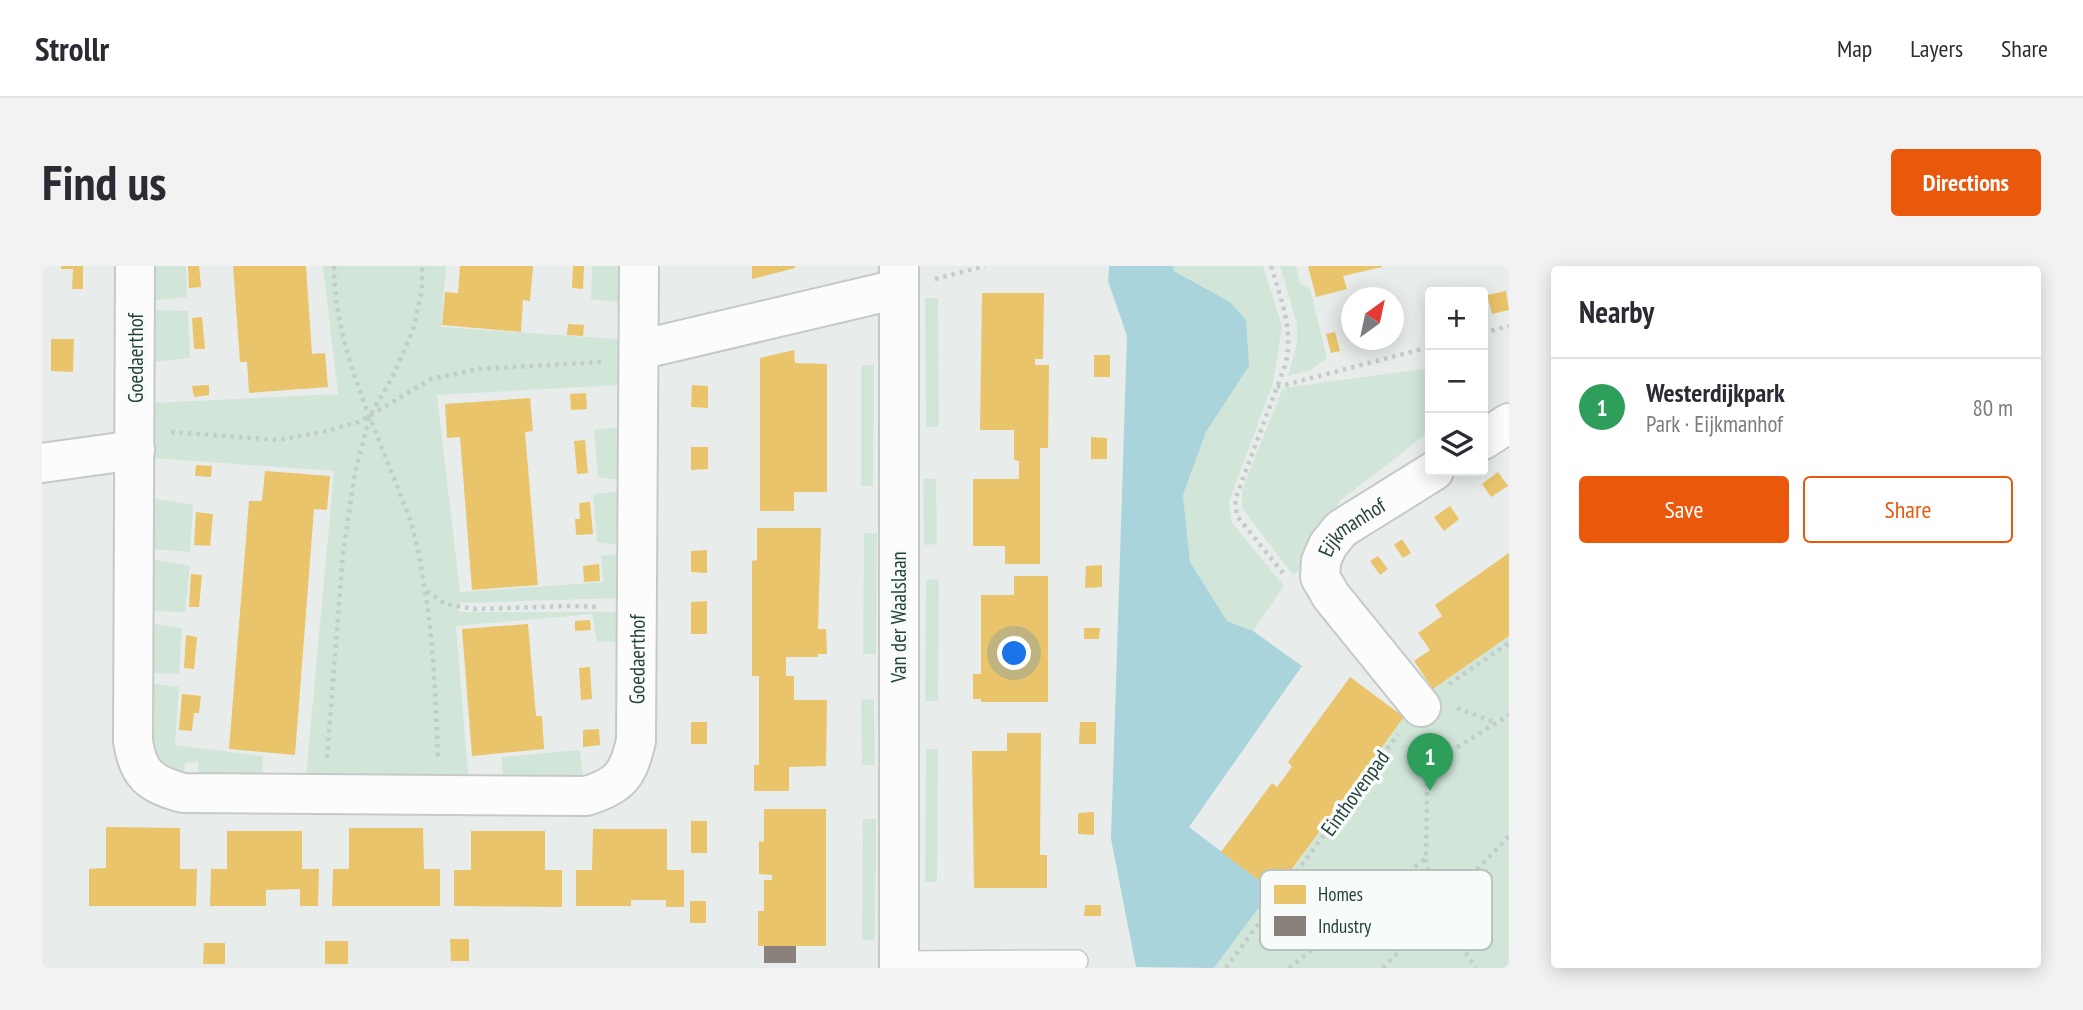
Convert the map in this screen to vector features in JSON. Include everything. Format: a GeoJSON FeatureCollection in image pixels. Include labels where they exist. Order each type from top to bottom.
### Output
{"type":"FeatureCollection","features":[{"type":"Feature","properties":{"kind":"street","name":"Goedaerthof"},"geometry":{"type":"LineString","coordinates":[[135,266],[133,741],[135,758],[145,775],[161,787],[183,793],[586,796],[606,790],[620,780],[631,764],[636,741],[639,266]]}},
{"type":"Feature","properties":{"kind":"street"},"geometry":{"type":"LineString","coordinates":[[639,354],[898,278]]}},
{"type":"Feature","properties":{"kind":"street","name":"Van der Waalslaan"},"geometry":{"type":"LineString","coordinates":[[898,278],[899,965]]}},
{"type":"Feature","properties":{"kind":"street"},"geometry":{"type":"LineString","coordinates":[[1488,437],[1509,423]]}},
{"type":"Feature","properties":{"kind":"street"},"geometry":{"type":"LineString","coordinates":[[42,463],[135,439]]}},
{"type":"Feature","properties":{"kind":"street","name":"Eijkmanhof"},"geometry":{"type":"LineString","coordinates":[[1426,476],[1341,529],[1328,545],[1321,561],[1320,577],[1331,596],[1427,714]]}},
{"type":"Feature","properties":{"kind":"lane"},"geometry":{"type":"LineString","coordinates":[[899,965],[1077,961]]}},
{"type":"Feature","properties":{"kind":"path"},"geometry":{"type":"LineString","coordinates":[[334,266],[334,293],[342,340],[411,523],[427,591],[434,654],[439,795]]}},
{"type":"Feature","properties":{"kind":"path"},"geometry":{"type":"LineString","coordinates":[[324,794],[343,553],[355,472],[370,416],[393,376],[413,330],[422,290],[422,266]]}},
{"type":"Feature","properties":{"kind":"path"},"geometry":{"type":"LineString","coordinates":[[898,278],[985,266]]}},
{"type":"Feature","properties":{"kind":"path"},"geometry":{"type":"LineString","coordinates":[[1271,266],[1288,325],[1290,344],[1235,500],[1237,516],[1285,577],[1308,596],[1331,596]]}},
{"type":"Feature","properties":{"kind":"path"},"geometry":{"type":"LineString","coordinates":[[1488,332],[1509,326]]}},
{"type":"Feature","properties":{"kind":"path"},"geometry":{"type":"LineString","coordinates":[[1277,387],[1425,348]]}},
{"type":"Feature","properties":{"kind":"path"},"geometry":{"type":"LineString","coordinates":[[135,439],[278,440],[359,422],[431,379],[443,376],[479,369],[639,354]]}},
{"type":"Feature","properties":{"kind":"path"},"geometry":{"type":"LineString","coordinates":[[427,591],[445,604],[475,609],[570,606],[637,609]]}},
{"type":"Feature","properties":{"kind":"path","name":"Einthovenpad"},"geometry":{"type":"LineString","coordinates":[[1299,870],[1407,722],[1427,714],[1509,643]]}},
{"type":"Feature","properties":{"kind":"path"},"geometry":{"type":"LineString","coordinates":[[1429,870],[1426,858],[1427,714],[1495,722]]}},
{"type":"Feature","properties":{"kind":"path"},"geometry":{"type":"LineString","coordinates":[[1428,765],[1509,715]]}},
{"type":"Feature","properties":{"kind":"path"},"geometry":{"type":"LineString","coordinates":[[1476,870],[1509,836]]}},
{"type":"Feature","properties":{"kind":"path"},"geometry":{"type":"LineString","coordinates":[[1411,870],[1426,858]]}},
{"type":"Feature","properties":{"kind":"path","name":"Einthovenpad"},"geometry":{"type":"LineString","coordinates":[[1227,968],[1260,923]]}},
{"type":"Feature","properties":{"kind":"path"},"geometry":{"type":"LineString","coordinates":[[1289,968],[1311,950]]}},
{"type":"Feature","properties":{"kind":"path"},"geometry":{"type":"LineString","coordinates":[[1382,968],[1399,950]]}},
{"type":"Feature","properties":{"kind":"path"},"geometry":{"type":"LineString","coordinates":[[1465,950],[1476,968]]}},
{"type":"Feature","properties":{"kind":"green space"},"geometry":{"type":"Polygon","coordinates":[[[149,266],[186,266],[187,297],[149,301],[149,266]]]}},
{"type":"Feature","properties":{"kind":"green space"},"geometry":{"type":"Polygon","coordinates":[[[323,266],[446,266],[441,327],[618,339],[620,385],[437,395],[460,592],[603,582],[601,556],[623,553],[623,598],[460,603],[458,611],[462,612],[625,612],[625,643],[597,641],[592,614],[456,626],[468,775],[306,777],[334,471],[153,458],[150,403],[338,394],[323,266]]]}},
{"type":"Feature","properties":{"kind":"green space"},"geometry":{"type":"Polygon","coordinates":[[[592,266],[622,266],[621,303],[591,299],[592,266]]]}},
{"type":"Feature","properties":{"kind":"green space"},"geometry":{"type":"Polygon","coordinates":[[[1173,266],[1263,266],[1282,326],[1273,383],[1229,502],[1232,523],[1284,586],[1253,631],[1227,621],[1190,562],[1183,495],[1206,432],[1249,366],[1230,302],[1173,270],[1173,266]]]}},
{"type":"Feature","properties":{"kind":"green space"},"geometry":{"type":"Polygon","coordinates":[[[1280,266],[1296,266],[1300,284],[1310,288],[1327,358],[1311,370],[1288,376],[1297,344],[1297,324],[1280,266]]]}},
{"type":"Feature","properties":{"kind":"green space"},"geometry":{"type":"Polygon","coordinates":[[[925,298],[938,298],[939,427],[926,427],[925,298]]]}},
{"type":"Feature","properties":{"kind":"green space"},"geometry":{"type":"Polygon","coordinates":[[[152,310],[188,311],[190,358],[151,362],[152,310]]]}},
{"type":"Feature","properties":{"kind":"green space"},"geometry":{"type":"Polygon","coordinates":[[[861,365],[874,365],[873,486],[861,486],[861,365]]]}},
{"type":"Feature","properties":{"kind":"green space"},"geometry":{"type":"Polygon","coordinates":[[[1425,369],[1425,435],[1341,500],[1320,530],[1314,558],[1293,575],[1242,508],[1242,490],[1283,388],[1425,369]]]}},
{"type":"Feature","properties":{"kind":"green space"},"geometry":{"type":"Polygon","coordinates":[[[625,426],[625,481],[598,477],[594,430],[625,426]]]}},
{"type":"Feature","properties":{"kind":"green space"},"geometry":{"type":"Polygon","coordinates":[[[923,479],[936,479],[937,544],[924,545],[923,479]]]}},
{"type":"Feature","properties":{"kind":"green space"},"geometry":{"type":"Polygon","coordinates":[[[624,491],[623,546],[597,542],[593,494],[624,491]]]}},
{"type":"Feature","properties":{"kind":"green space"},"geometry":{"type":"Polygon","coordinates":[[[150,498],[193,505],[190,552],[152,549],[150,498]]]}},
{"type":"Feature","properties":{"kind":"green space"},"geometry":{"type":"Polygon","coordinates":[[[864,533],[877,533],[876,654],[863,654],[864,533]]]}},
{"type":"Feature","properties":{"kind":"green space"},"geometry":{"type":"Polygon","coordinates":[[[151,559],[190,566],[185,612],[151,611],[151,559]]]}},
{"type":"Feature","properties":{"kind":"green space"},"geometry":{"type":"Polygon","coordinates":[[[939,579],[938,701],[925,701],[926,580],[939,579]]]}},
{"type":"Feature","properties":{"kind":"green space"},"geometry":{"type":"Polygon","coordinates":[[[150,623],[182,628],[179,674],[149,673],[150,623]]]}},
{"type":"Feature","properties":{"kind":"green space"},"geometry":{"type":"Polygon","coordinates":[[[1509,636],[1509,968],[1214,968],[1260,906],[1260,950],[1492,950],[1492,870],[1292,870],[1404,717],[1433,689],[1509,636]]]}},
{"type":"Feature","properties":{"kind":"green space"},"geometry":{"type":"Polygon","coordinates":[[[149,683],[179,687],[175,745],[263,756],[262,777],[199,775],[198,762],[185,763],[184,776],[149,760],[149,683]]]}},
{"type":"Feature","properties":{"kind":"green space"},"geometry":{"type":"Polygon","coordinates":[[[874,699],[875,765],[862,765],[861,700],[874,699]]]}},
{"type":"Feature","properties":{"kind":"green space"},"geometry":{"type":"Polygon","coordinates":[[[926,749],[938,749],[937,882],[925,882],[926,749]]]}},
{"type":"Feature","properties":{"kind":"green space"},"geometry":{"type":"Polygon","coordinates":[[[580,750],[583,775],[503,776],[501,757],[580,750]]]}},
{"type":"Feature","properties":{"kind":"green space"},"geometry":{"type":"Polygon","coordinates":[[[863,819],[876,819],[875,940],[862,940],[863,819]]]}},
{"type":"Feature","properties":{"kind":"water"},"geometry":{"type":"Polygon","coordinates":[[[1109,266],[1173,266],[1174,271],[1230,302],[1246,320],[1249,366],[1206,432],[1183,495],[1190,562],[1227,621],[1253,631],[1302,666],[1189,827],[1260,881],[1260,906],[1214,968],[1136,967],[1111,839],[1127,336],[1108,281],[1109,266]]]}},
{"type":"Feature","properties":{"kind":"building: Homes"},"geometry":{"type":"Polygon","coordinates":[[[61,266],[83,266],[83,289],[72,289],[73,269],[61,269],[61,266]]]}},
{"type":"Feature","properties":{"kind":"building: Homes"},"geometry":{"type":"Polygon","coordinates":[[[188,266],[199,266],[201,287],[189,288],[188,266]]]}},
{"type":"Feature","properties":{"kind":"building: Homes"},"geometry":{"type":"Polygon","coordinates":[[[233,266],[306,266],[312,354],[325,353],[328,387],[249,393],[247,362],[240,362],[233,266]]]}},
{"type":"Feature","properties":{"kind":"building: Homes"},"geometry":{"type":"Polygon","coordinates":[[[460,266],[533,266],[530,301],[523,300],[521,332],[442,325],[445,292],[458,293],[460,266]]]}},
{"type":"Feature","properties":{"kind":"building: Homes"},"geometry":{"type":"Polygon","coordinates":[[[573,266],[584,266],[583,289],[572,288],[573,266]]]}},
{"type":"Feature","properties":{"kind":"building: Homes"},"geometry":{"type":"Polygon","coordinates":[[[752,266],[795,266],[795,268],[752,279],[752,266]]]}},
{"type":"Feature","properties":{"kind":"building: Homes"},"geometry":{"type":"Polygon","coordinates":[[[1308,266],[1382,266],[1343,276],[1346,287],[1316,297],[1308,266]]]}},
{"type":"Feature","properties":{"kind":"building: Homes"},"geometry":{"type":"Polygon","coordinates":[[[1506,291],[1509,310],[1492,314],[1488,295],[1506,291]]]}},
{"type":"Feature","properties":{"kind":"building: Homes"},"geometry":{"type":"Polygon","coordinates":[[[982,293],[1044,293],[1043,359],[1035,359],[1035,365],[1049,365],[1048,448],[1040,448],[1040,564],[1005,564],[1005,546],[973,546],[973,479],[1019,479],[1019,461],[1014,460],[1014,430],[980,430],[982,293]]]}},
{"type":"Feature","properties":{"kind":"building: Homes"},"geometry":{"type":"Polygon","coordinates":[[[202,317],[205,349],[194,349],[192,318],[202,317]]]}},
{"type":"Feature","properties":{"kind":"building: Homes"},"geometry":{"type":"Polygon","coordinates":[[[568,324],[584,325],[583,336],[567,335],[568,324]]]}},
{"type":"Feature","properties":{"kind":"building: Homes"},"geometry":{"type":"Polygon","coordinates":[[[1335,332],[1340,351],[1331,353],[1326,334],[1335,332]]]}},
{"type":"Feature","properties":{"kind":"building: Homes"},"geometry":{"type":"Polygon","coordinates":[[[51,339],[74,339],[73,372],[51,371],[51,339]]]}},
{"type":"Feature","properties":{"kind":"building: Homes"},"geometry":{"type":"Polygon","coordinates":[[[794,350],[795,363],[827,364],[827,492],[794,492],[794,511],[760,511],[760,358],[794,350]]]}},
{"type":"Feature","properties":{"kind":"building: Homes"},"geometry":{"type":"Polygon","coordinates":[[[1094,355],[1110,355],[1110,377],[1094,377],[1094,355]]]}},
{"type":"Feature","properties":{"kind":"building: Homes"},"geometry":{"type":"Polygon","coordinates":[[[209,385],[209,395],[194,397],[192,386],[209,385]]]}},
{"type":"Feature","properties":{"kind":"building: Homes"},"geometry":{"type":"Polygon","coordinates":[[[692,385],[708,386],[708,408],[691,407],[692,385]]]}},
{"type":"Feature","properties":{"kind":"building: Homes"},"geometry":{"type":"Polygon","coordinates":[[[586,393],[587,409],[571,410],[570,394],[586,393]]]}},
{"type":"Feature","properties":{"kind":"building: Homes"},"geometry":{"type":"Polygon","coordinates":[[[530,398],[533,431],[525,432],[538,585],[472,590],[460,437],[447,438],[445,404],[530,398]]]}},
{"type":"Feature","properties":{"kind":"building: Homes"},"geometry":{"type":"Polygon","coordinates":[[[1091,437],[1107,438],[1107,459],[1091,459],[1091,437]]]}},
{"type":"Feature","properties":{"kind":"building: Homes"},"geometry":{"type":"Polygon","coordinates":[[[585,440],[588,473],[577,474],[574,441],[585,440]]]}},
{"type":"Feature","properties":{"kind":"building: Homes"},"geometry":{"type":"Polygon","coordinates":[[[691,447],[708,447],[708,469],[691,470],[691,447]]]}},
{"type":"Feature","properties":{"kind":"building: Homes"},"geometry":{"type":"Polygon","coordinates":[[[196,465],[212,466],[211,477],[195,476],[196,465]]]}},
{"type":"Feature","properties":{"kind":"building: Homes"},"geometry":{"type":"Polygon","coordinates":[[[265,471],[330,476],[327,510],[314,509],[295,755],[229,749],[249,501],[262,501],[265,471]]]}},
{"type":"Feature","properties":{"kind":"building: Homes"},"geometry":{"type":"Polygon","coordinates":[[[1498,472],[1508,486],[1491,497],[1482,484],[1498,472]]]}},
{"type":"Feature","properties":{"kind":"building: Homes"},"geometry":{"type":"Polygon","coordinates":[[[590,502],[593,534],[576,535],[575,519],[580,519],[579,503],[590,502]]]}},
{"type":"Feature","properties":{"kind":"building: Homes"},"geometry":{"type":"Polygon","coordinates":[[[1450,506],[1459,519],[1444,531],[1434,517],[1450,506]]]}},
{"type":"Feature","properties":{"kind":"building: Homes"},"geometry":{"type":"Polygon","coordinates":[[[196,512],[213,514],[210,546],[194,545],[196,512]]]}},
{"type":"Feature","properties":{"kind":"building: Homes"},"geometry":{"type":"Polygon","coordinates":[[[757,528],[821,528],[818,629],[826,629],[827,654],[818,654],[818,657],[786,657],[786,676],[794,676],[794,700],[827,700],[826,766],[789,767],[789,791],[754,791],[754,765],[759,765],[759,676],[752,676],[752,561],[757,560],[757,528]]]}},
{"type":"Feature","properties":{"kind":"building: Homes"},"geometry":{"type":"Polygon","coordinates":[[[1402,539],[1411,553],[1403,558],[1394,545],[1402,539]]]}},
{"type":"Feature","properties":{"kind":"building: Homes"},"geometry":{"type":"Polygon","coordinates":[[[707,550],[707,573],[691,572],[691,551],[707,550]]]}},
{"type":"Feature","properties":{"kind":"building: Homes"},"geometry":{"type":"Polygon","coordinates":[[[1509,553],[1509,636],[1433,689],[1414,661],[1430,650],[1418,633],[1442,616],[1435,605],[1509,553]]]}},
{"type":"Feature","properties":{"kind":"building: Homes"},"geometry":{"type":"Polygon","coordinates":[[[1378,556],[1388,569],[1380,575],[1370,561],[1378,556]]]}},
{"type":"Feature","properties":{"kind":"building: Homes"},"geometry":{"type":"Polygon","coordinates":[[[599,564],[600,581],[584,582],[583,566],[599,564]]]}},
{"type":"Feature","properties":{"kind":"building: Homes"},"geometry":{"type":"Polygon","coordinates":[[[1102,565],[1102,587],[1085,588],[1086,566],[1102,565]]]}},
{"type":"Feature","properties":{"kind":"building: Homes"},"geometry":{"type":"Polygon","coordinates":[[[191,574],[202,575],[199,607],[189,607],[191,574]]]}},
{"type":"Feature","properties":{"kind":"building: Homes"},"geometry":{"type":"Polygon","coordinates":[[[1014,576],[1048,576],[1048,702],[981,702],[981,699],[973,699],[973,674],[981,674],[981,595],[1014,595],[1014,576]]]}},
{"type":"Feature","properties":{"kind":"building: Homes"},"geometry":{"type":"Polygon","coordinates":[[[707,601],[707,634],[691,634],[691,602],[707,601]]]}},
{"type":"Feature","properties":{"kind":"building: Homes"},"geometry":{"type":"Polygon","coordinates":[[[590,620],[591,630],[575,631],[575,621],[590,620]]]}},
{"type":"Feature","properties":{"kind":"building: Homes"},"geometry":{"type":"Polygon","coordinates":[[[528,624],[536,716],[542,716],[544,749],[472,756],[462,629],[528,624]]]}},
{"type":"Feature","properties":{"kind":"building: Homes"},"geometry":{"type":"Polygon","coordinates":[[[1084,628],[1100,628],[1099,639],[1084,639],[1084,628]]]}},
{"type":"Feature","properties":{"kind":"building: Homes"},"geometry":{"type":"Polygon","coordinates":[[[186,635],[197,637],[194,669],[184,668],[186,635]]]}},
{"type":"Feature","properties":{"kind":"building: Homes"},"geometry":{"type":"Polygon","coordinates":[[[590,667],[592,699],[581,700],[579,668],[590,667]]]}},
{"type":"Feature","properties":{"kind":"building: Homes"},"geometry":{"type":"Polygon","coordinates":[[[1350,677],[1404,717],[1291,870],[1260,870],[1260,881],[1221,852],[1272,783],[1277,787],[1292,767],[1288,762],[1350,677]]]}},
{"type":"Feature","properties":{"kind":"building: Homes"},"geometry":{"type":"Polygon","coordinates":[[[182,694],[201,696],[199,713],[194,713],[192,731],[179,730],[182,694]]]}},
{"type":"Feature","properties":{"kind":"building: Homes"},"geometry":{"type":"Polygon","coordinates":[[[691,722],[707,722],[707,744],[691,744],[691,722]]]}},
{"type":"Feature","properties":{"kind":"building: Homes"},"geometry":{"type":"Polygon","coordinates":[[[1080,722],[1096,722],[1096,744],[1079,744],[1080,722]]]}},
{"type":"Feature","properties":{"kind":"building: Homes"},"geometry":{"type":"Polygon","coordinates":[[[599,729],[600,745],[583,747],[583,730],[599,729]]]}},
{"type":"Feature","properties":{"kind":"building: Homes"},"geometry":{"type":"Polygon","coordinates":[[[1007,733],[1041,733],[1040,855],[1047,855],[1047,888],[974,888],[972,751],[1007,751],[1007,733]]]}},
{"type":"Feature","properties":{"kind":"building: Homes"},"geometry":{"type":"Polygon","coordinates":[[[764,809],[826,809],[826,946],[758,946],[758,911],[764,911],[764,880],[772,880],[772,875],[759,874],[759,841],[764,842],[764,809]]]}},
{"type":"Feature","properties":{"kind":"building: Homes"},"geometry":{"type":"Polygon","coordinates":[[[1094,812],[1094,835],[1078,834],[1078,813],[1094,812]]]}},
{"type":"Feature","properties":{"kind":"building: Homes"},"geometry":{"type":"Polygon","coordinates":[[[691,821],[707,821],[707,853],[691,853],[691,821]]]}},
{"type":"Feature","properties":{"kind":"building: Homes"},"geometry":{"type":"Polygon","coordinates":[[[106,827],[180,828],[180,869],[197,869],[196,906],[89,906],[89,869],[106,868],[106,827]]]}},
{"type":"Feature","properties":{"kind":"building: Homes"},"geometry":{"type":"Polygon","coordinates":[[[349,828],[423,828],[424,869],[440,869],[440,906],[332,906],[333,869],[349,869],[349,828]]]}},
{"type":"Feature","properties":{"kind":"building: Homes"},"geometry":{"type":"Polygon","coordinates":[[[593,829],[667,829],[667,870],[684,870],[684,907],[666,907],[666,900],[631,900],[631,906],[576,906],[576,870],[592,870],[593,829]]]}},
{"type":"Feature","properties":{"kind":"building: Homes"},"geometry":{"type":"Polygon","coordinates":[[[227,831],[302,831],[302,869],[319,869],[318,906],[300,906],[300,889],[266,890],[266,906],[210,906],[211,869],[227,869],[227,831]]]}},
{"type":"Feature","properties":{"kind":"building: Homes"},"geometry":{"type":"Polygon","coordinates":[[[471,831],[545,831],[545,870],[562,870],[562,907],[454,906],[454,870],[471,870],[471,831]]]}},
{"type":"Feature","properties":{"kind":"building: Homes"},"geometry":{"type":"Polygon","coordinates":[[[690,901],[706,901],[706,923],[690,923],[690,901]]]}},
{"type":"Feature","properties":{"kind":"building: Homes"},"geometry":{"type":"Polygon","coordinates":[[[1085,905],[1101,905],[1101,916],[1084,916],[1085,905]]]}},
{"type":"Feature","properties":{"kind":"building: Homes"},"geometry":{"type":"Polygon","coordinates":[[[450,939],[469,939],[469,961],[451,961],[450,939]]]}},
{"type":"Feature","properties":{"kind":"building: Homes"},"geometry":{"type":"Polygon","coordinates":[[[325,941],[348,941],[348,964],[325,964],[325,941]]]}},
{"type":"Feature","properties":{"kind":"building: Homes"},"geometry":{"type":"Polygon","coordinates":[[[204,943],[225,943],[225,964],[203,964],[204,943]]]}},
{"type":"Feature","properties":{"kind":"building: Industry"},"geometry":{"type":"Polygon","coordinates":[[[764,946],[796,946],[796,963],[764,963],[764,946]]]}},
{"type":"Feature","properties":{"kind":"place","name":"Westerdijkpark"},"geometry":{"type":"Point","coordinates":[1430,791]}}]}
